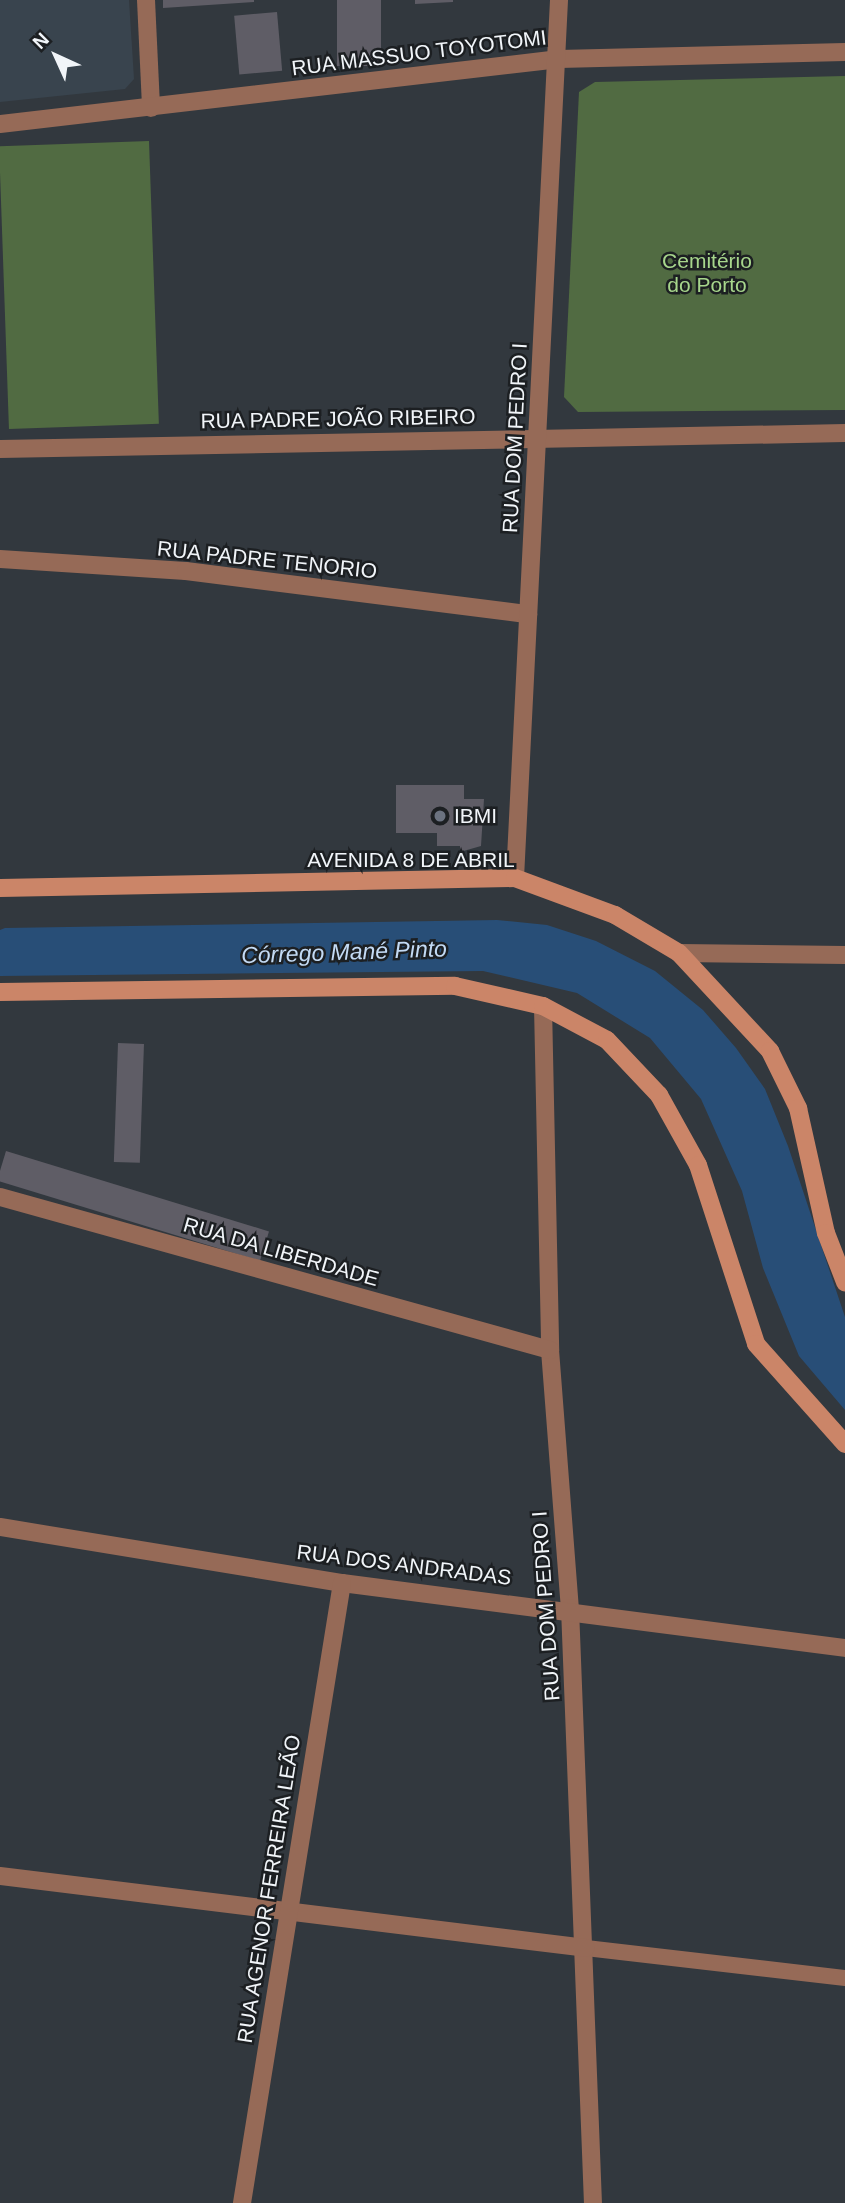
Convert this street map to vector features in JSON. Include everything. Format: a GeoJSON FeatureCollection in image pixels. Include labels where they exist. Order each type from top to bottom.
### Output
{"type":"FeatureCollection","features":[{"type":"Feature","properties":{"kind":"main road","name":"AVENIDA 8 DE ABRIL"},"geometry":{"type":"LineString","coordinates":[[0,888],[515,878],[615,915],[679,953],[724,996],[775,1062],[798,1108],[826,1233],[845,1282]]}},
{"type":"Feature","properties":{"kind":"main road"},"geometry":{"type":"LineString","coordinates":[[0,992],[455,986],[542,1006],[607,1040],[659,1095],[698,1165],[756,1344],[845,1444]]}},
{"type":"Feature","properties":{"kind":"street"},"geometry":{"type":"LineString","coordinates":[[146,0],[151,108]]}},
{"type":"Feature","properties":{"kind":"street","name":"RUA DOM PEDRO I"},"geometry":{"type":"LineString","coordinates":[[515,878],[527,614],[559,60],[559,0]]}},
{"type":"Feature","properties":{"kind":"street","name":"RUA MASSUO TOYOTOMI"},"geometry":{"type":"LineString","coordinates":[[0,124],[559,60],[845,52]]}},
{"type":"Feature","properties":{"kind":"street","name":"RUA PADRE JOÃO RIBEIRO"},"geometry":{"type":"LineString","coordinates":[[0,449],[845,433]]}},
{"type":"Feature","properties":{"kind":"street","name":"RUA PADRE TENORIO"},"geometry":{"type":"LineString","coordinates":[[0,559],[186,571],[527,614]]}},
{"type":"Feature","properties":{"kind":"street"},"geometry":{"type":"LineString","coordinates":[[679,953],[845,955]]}},
{"type":"Feature","properties":{"kind":"street","name":"RUA DOM PEDRO I"},"geometry":{"type":"LineString","coordinates":[[542,1006],[550,1350],[570,1608],[586,1948],[593,2203]]}},
{"type":"Feature","properties":{"kind":"street","name":"RUA DA LIBERDADE"},"geometry":{"type":"LineString","coordinates":[[0,1197],[550,1350]]}},
{"type":"Feature","properties":{"kind":"street","name":"RUA DOS ANDRADAS"},"geometry":{"type":"LineString","coordinates":[[0,1527],[342,1583],[570,1608],[845,1648]]}},
{"type":"Feature","properties":{"kind":"street","name":"RUA AGENOR FERREIRA LEÃO"},"geometry":{"type":"LineString","coordinates":[[242,2203],[342,1583]]}},
{"type":"Feature","properties":{"kind":"street"},"geometry":{"type":"LineString","coordinates":[[0,1876],[586,1948]]}},
{"type":"Feature","properties":{"kind":"lane"},"geometry":{"type":"LineString","coordinates":[[586,1948],[845,1978]]}},
{"type":"Feature","properties":{"kind":"shaded area"},"geometry":{"type":"Polygon","coordinates":[[[0,0],[129,0],[134,79],[125,89],[0,102],[0,0]]]}},
{"type":"Feature","properties":{"kind":"green space","name":"Cemitério do Porto"},"geometry":{"type":"Polygon","coordinates":[[[845,76],[845,410],[578,412],[564,397],[579,92],[595,82],[845,76]]]}},
{"type":"Feature","properties":{"kind":"green space"},"geometry":{"type":"Polygon","coordinates":[[[149,141],[159,424],[9,429],[0,146],[149,141]]]}},
{"type":"Feature","properties":{"kind":"water","name":"Córrego Mané Pinto"},"geometry":{"type":"Polygon","coordinates":[[[497,920],[547,925],[596,941],[655,971],[703,1010],[736,1048],[765,1089],[788,1146],[845,1317],[845,1410],[799,1356],[763,1268],[742,1191],[701,1099],[650,1038],[577,993],[483,971],[0,976],[0,930],[5,928],[497,920]]]}},
{"type":"Feature","properties":{"kind":"building"},"geometry":{"type":"Polygon","coordinates":[[[163,0],[254,0],[254,2],[163,8],[163,0]]]}},
{"type":"Feature","properties":{"kind":"building"},"geometry":{"type":"Polygon","coordinates":[[[337,0],[381,0],[381,66],[337,66],[337,0]]]}},
{"type":"Feature","properties":{"kind":"building"},"geometry":{"type":"Polygon","coordinates":[[[415,0],[453,0],[453,2],[415,4],[415,0]]]}},
{"type":"Feature","properties":{"kind":"building"},"geometry":{"type":"Polygon","coordinates":[[[277,12],[282,71],[239,75],[234,16],[277,12]]]}},
{"type":"Feature","properties":{"kind":"building","name":"IBMI"},"geometry":{"type":"Polygon","coordinates":[[[396,785],[464,785],[464,799],[484,799],[481,846],[460,852],[460,846],[437,846],[437,833],[396,833],[396,785]]]}},
{"type":"Feature","properties":{"kind":"building"},"geometry":{"type":"Polygon","coordinates":[[[118,1043],[144,1044],[140,1163],[114,1162],[118,1043]]]}},
{"type":"Feature","properties":{"kind":"building"},"geometry":{"type":"Polygon","coordinates":[[[6,1151],[269,1231],[260,1261],[0,1182],[0,1171],[6,1151]]]}},
{"type":"Feature","properties":{"kind":"place","name":"IBMI"},"geometry":{"type":"Point","coordinates":[440,816]}}]}
